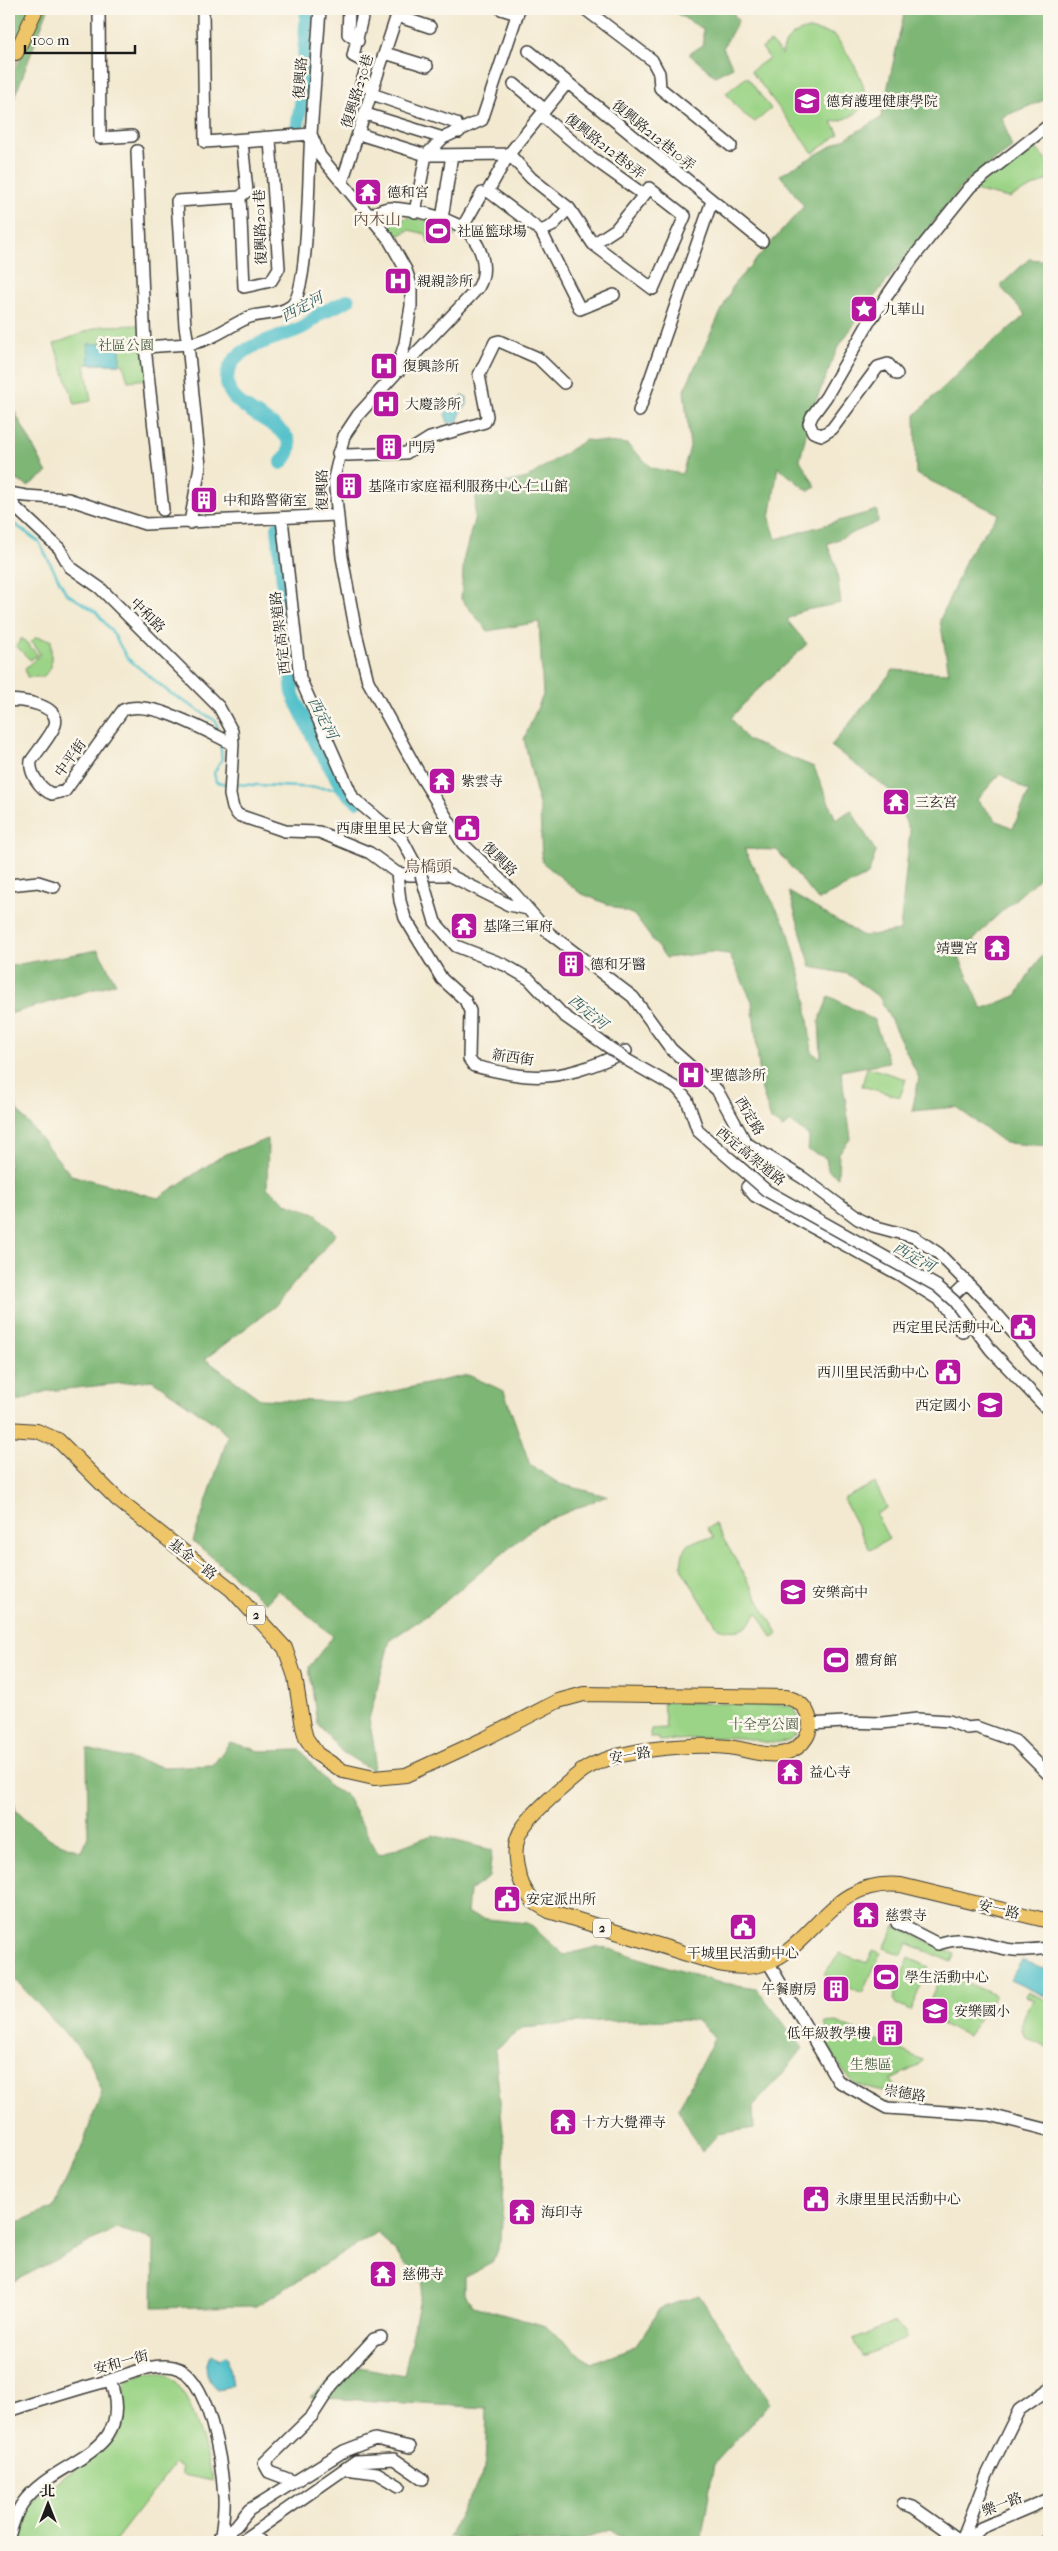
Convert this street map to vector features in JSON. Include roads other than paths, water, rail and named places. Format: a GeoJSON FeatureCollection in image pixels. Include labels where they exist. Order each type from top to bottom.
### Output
{"type":"FeatureCollection","features":[{"type":"Feature","properties":{"kind":"main road"},"geometry":{"type":"LineString","coordinates":[[16,53],[36,9]]}},
{"type":"Feature","properties":{"kind":"main road","name":"基金一路"},"geometry":{"type":"LineString","coordinates":[[9,1429],[37,1431],[58,1440],[118,1500],[232,1590],[274,1633],[285,1648],[293,1668],[302,1727],[311,1746],[325,1761],[352,1775],[374,1778],[399,1776],[484,1739],[558,1701],[584,1694],[786,1697],[796,1700],[804,1707],[810,1724]]}},
{"type":"Feature","properties":{"kind":"main road","name":"安一路"},"geometry":{"type":"LineString","coordinates":[[810,1724],[808,1737],[786,1753],[773,1755],[706,1746],[663,1749],[600,1760],[582,1771],[523,1826],[517,1843],[517,1869],[523,1886],[533,1901],[550,1912],[720,1964],[747,1967],[768,1962],[791,1947],[848,1895],[878,1884],[901,1884],[1049,1921]]}},
{"type":"Feature","properties":{"kind":"street"},"geometry":{"type":"LineString","coordinates":[[99,9],[100,138],[132,136]]}},
{"type":"Feature","properties":{"kind":"street"},"geometry":{"type":"LineString","coordinates":[[145,348],[204,342],[249,317],[286,309],[297,300],[300,287],[307,226],[308,160],[311,134],[205,142],[203,9]]}},
{"type":"Feature","properties":{"kind":"street","name":"復興路"},"geometry":{"type":"LineString","coordinates":[[320,9],[311,134],[320,156],[388,238],[406,270],[411,285],[411,306],[405,343],[396,373],[358,415],[344,436],[338,453],[334,478],[336,515],[356,634],[374,695],[417,770],[463,844],[528,909]]}},
{"type":"Feature","properties":{"kind":"street"},"geometry":{"type":"LineString","coordinates":[[349,9],[348,34],[358,41]]}},
{"type":"Feature","properties":{"kind":"street"},"geometry":{"type":"LineString","coordinates":[[364,9],[353,56],[368,64],[361,84],[372,91],[456,122],[459,132]]}},
{"type":"Feature","properties":{"kind":"street"},"geometry":{"type":"LineString","coordinates":[[415,212],[426,156],[443,138],[482,120],[518,11],[501,9]]}},
{"type":"Feature","properties":{"kind":"street"},"geometry":{"type":"LineString","coordinates":[[584,9],[652,60],[659,73],[660,88],[731,146]]}},
{"type":"Feature","properties":{"kind":"street"},"geometry":{"type":"LineString","coordinates":[[398,12],[430,27]]}},
{"type":"Feature","properties":{"kind":"street","name":"復興路230巷"},"geometry":{"type":"LineString","coordinates":[[342,182],[360,134],[398,12]]}},
{"type":"Feature","properties":{"kind":"street","name":"復興路212巷10弄"},"geometry":{"type":"LineString","coordinates":[[528,51],[762,241]]}},
{"type":"Feature","properties":{"kind":"street"},"geometry":{"type":"LineString","coordinates":[[385,53],[427,66]]}},
{"type":"Feature","properties":{"kind":"street"},"geometry":{"type":"LineString","coordinates":[[566,83],[509,154],[488,191],[541,231],[580,309],[614,295]]}},
{"type":"Feature","properties":{"kind":"street","name":"復興路212巷8弄"},"geometry":{"type":"LineString","coordinates":[[514,84],[591,157],[685,216],[653,289],[593,244]]}},
{"type":"Feature","properties":{"kind":"street"},"geometry":{"type":"LineString","coordinates":[[366,114],[443,138]]}},
{"type":"Feature","properties":{"kind":"street"},"geometry":{"type":"LineString","coordinates":[[897,374],[888,364],[878,367],[832,428],[822,435],[812,432],[810,423],[812,416],[826,397],[869,322],[913,258],[970,188],[1007,161],[1049,125]]}},
{"type":"Feature","properties":{"kind":"street"},"geometry":{"type":"LineString","coordinates":[[360,134],[426,156],[509,154],[531,178],[569,208],[593,244],[616,229],[647,191]]}},
{"type":"Feature","properties":{"kind":"street","name":"復興路201巷"},"geometry":{"type":"LineString","coordinates":[[190,522],[200,466],[185,326],[177,201],[240,198],[247,191],[242,142],[270,140],[278,268],[271,281],[244,287],[240,198]]}},
{"type":"Feature","properties":{"kind":"street"},"geometry":{"type":"LineString","coordinates":[[137,151],[145,348],[163,510]]}},
{"type":"Feature","properties":{"kind":"street"},"geometry":{"type":"LineString","coordinates":[[442,219],[452,155]]}},
{"type":"Feature","properties":{"kind":"street"},"geometry":{"type":"LineString","coordinates":[[308,160],[320,156]]}},
{"type":"Feature","properties":{"kind":"street"},"geometry":{"type":"LineString","coordinates":[[462,228],[482,193]]}},
{"type":"Feature","properties":{"kind":"street"},"geometry":{"type":"LineString","coordinates":[[639,410],[712,201]]}},
{"type":"Feature","properties":{"kind":"street"},"geometry":{"type":"LineString","coordinates":[[370,216],[379,210],[390,208],[442,219],[462,228],[477,245],[484,261],[481,284],[396,373]]}},
{"type":"Feature","properties":{"kind":"street"},"geometry":{"type":"LineString","coordinates":[[541,231],[552,226],[569,208]]}},
{"type":"Feature","properties":{"kind":"street"},"geometry":{"type":"LineString","coordinates":[[338,453],[346,455],[406,453],[430,438],[485,422],[487,416],[479,375],[495,342],[500,342],[538,358],[564,383]]}},
{"type":"Feature","properties":{"kind":"street"},"geometry":{"type":"LineString","coordinates":[[9,493],[26,496],[68,498],[145,524],[190,522],[282,524],[336,515]]}},
{"type":"Feature","properties":{"kind":"street"},"geometry":{"type":"LineString","coordinates":[[16,508],[16,500],[26,496]]}},
{"type":"Feature","properties":{"kind":"street","name":"中和路"},"geometry":{"type":"LineString","coordinates":[[9,498],[16,508],[59,548],[70,567],[100,588],[215,702],[228,720],[219,736],[231,771],[231,802],[238,814],[285,831],[319,832],[370,853],[397,873]]}},
{"type":"Feature","properties":{"kind":"street","name":"西定高架道路"},"geometry":{"type":"LineString","coordinates":[[282,524],[300,678],[353,798],[402,839],[422,875],[435,922],[456,946],[505,965],[529,979],[563,1015],[627,1060],[678,1089],[687,1100],[698,1131],[768,1191],[937,1286],[954,1301],[991,1350],[1049,1411]]}},
{"type":"Feature","properties":{"kind":"street","name":"中平街"},"geometry":{"type":"LineString","coordinates":[[9,701],[18,700],[35,703],[50,711],[55,717],[55,725],[31,761],[30,767],[39,785],[52,794],[65,791],[123,710],[130,707],[175,717],[219,736]]}},
{"type":"Feature","properties":{"kind":"street"},"geometry":{"type":"LineString","coordinates":[[219,736],[227,728],[228,720]]}},
{"type":"Feature","properties":{"kind":"street"},"geometry":{"type":"LineString","coordinates":[[397,873],[457,878],[509,905],[528,909]]}},
{"type":"Feature","properties":{"kind":"street","name":"新西街"},"geometry":{"type":"LineString","coordinates":[[397,873],[400,901],[405,918],[442,980],[465,1000],[470,1011],[469,1059],[474,1066],[527,1076],[550,1076],[585,1069],[626,1051]]}},
{"type":"Feature","properties":{"kind":"street"},"geometry":{"type":"LineString","coordinates":[[9,886],[38,882],[54,887]]}},
{"type":"Feature","properties":{"kind":"street","name":"西定路"},"geometry":{"type":"LineString","coordinates":[[528,909],[549,933],[633,997],[670,1048],[716,1090],[746,1143],[803,1178],[858,1219],[873,1226],[904,1233],[924,1243],[951,1264],[1049,1373]]}},
{"type":"Feature","properties":{"kind":"street"},"geometry":{"type":"LineString","coordinates":[[772,1159],[747,1188],[754,1196],[900,1275],[938,1299],[962,1332]]}},
{"type":"Feature","properties":{"kind":"street"},"geometry":{"type":"LineString","coordinates":[[943,1305],[967,1282]]}},
{"type":"Feature","properties":{"kind":"street"},"geometry":{"type":"LineString","coordinates":[[810,1724],[844,1722],[882,1723],[917,1719],[950,1721],[967,1728],[976,1727],[1015,1741],[1049,1775]]}},
{"type":"Feature","properties":{"kind":"street"},"geometry":{"type":"LineString","coordinates":[[896,1923],[938,1944],[954,1938],[976,1940],[1015,1950],[1049,1948]]}},
{"type":"Feature","properties":{"kind":"street","name":"崇德路"},"geometry":{"type":"LineString","coordinates":[[768,1962],[838,2081],[886,2108],[990,2115],[1049,2130]]}},
{"type":"Feature","properties":{"kind":"street"},"geometry":{"type":"LineString","coordinates":[[293,2481],[269,2472],[264,2462],[312,2416],[332,2385],[374,2339],[380,2337]]}},
{"type":"Feature","properties":{"kind":"street","name":"安和一街"},"geometry":{"type":"LineString","coordinates":[[9,2410],[138,2370],[166,2366],[176,2367],[185,2372],[195,2383],[208,2408],[215,2440],[224,2497],[220,2539]]}},
{"type":"Feature","properties":{"kind":"street"},"geometry":{"type":"LineString","coordinates":[[9,2536],[22,2504],[54,2475],[100,2446],[112,2432],[117,2409],[116,2395],[110,2380]]}},
{"type":"Feature","properties":{"kind":"street"},"geometry":{"type":"LineString","coordinates":[[903,2504],[913,2507],[964,2542],[987,2475],[1019,2410],[1049,2388]]}},
{"type":"Feature","properties":{"kind":"street"},"geometry":{"type":"LineString","coordinates":[[220,2539],[236,2526],[250,2510],[293,2481],[344,2451],[375,2439],[410,2447]]}},
{"type":"Feature","properties":{"kind":"street"},"geometry":{"type":"LineString","coordinates":[[240,2542],[345,2470],[356,2460],[394,2459],[423,2478]]}},
{"type":"Feature","properties":{"kind":"street"},"geometry":{"type":"LineString","coordinates":[[345,2470],[377,2473],[399,2486]]}},
{"type":"Feature","properties":{"kind":"street","name":"樂一路"},"geometry":{"type":"LineString","coordinates":[[964,2542],[981,2528],[1049,2499]]}},
{"type":"Feature","properties":{"kind":"street"},"geometry":{"type":"LineString","coordinates":[[251,2535],[262,2542]]}},
{"type":"Feature","properties":{"kind":"street"},"geometry":{"type":"LineString","coordinates":[[1046,2542],[1049,2538]]}},
{"type":"Feature","properties":{"kind":"water"},"geometry":{"type":"Polygon","coordinates":[[[120,343],[120,364],[89,364],[88,344],[120,343]]]}},
{"type":"Feature","properties":{"kind":"water"},"geometry":{"type":"Polygon","coordinates":[[[462,396],[467,397],[467,405],[461,412],[457,423],[448,423],[445,414],[462,396]]]}},
{"type":"Feature","properties":{"kind":"water"},"geometry":{"type":"Polygon","coordinates":[[[1022,1960],[1049,1970],[1049,1998],[1010,1980],[1022,1960]]]}},
{"type":"Feature","properties":{"kind":"water"},"geometry":{"type":"Polygon","coordinates":[[[212,2355],[220,2360],[224,2356],[228,2359],[232,2386],[217,2389],[210,2382],[206,2368],[212,2355]]]}},
{"type":"Feature","properties":{"kind":"waterway","name":"西定河"},"geometry":{"type":"LineString","coordinates":[[297,129],[301,104],[307,9]]}},
{"type":"Feature","properties":{"kind":"waterway","name":"西定河"},"geometry":{"type":"LineString","coordinates":[[281,463],[289,449],[287,437],[234,397],[227,384],[230,367],[243,352],[305,326],[320,314],[348,300]]}},
{"type":"Feature","properties":{"kind":"waterway"},"geometry":{"type":"LineString","coordinates":[[9,520],[39,542],[66,593],[96,612],[113,633],[127,658],[170,693],[216,721],[218,732]]}},
{"type":"Feature","properties":{"kind":"waterway","name":"西定河"},"geometry":{"type":"LineString","coordinates":[[278,527],[293,695],[317,745],[343,789],[357,801]]}},
{"type":"Feature","properties":{"kind":"waterway"},"geometry":{"type":"LineString","coordinates":[[220,742],[222,759],[214,773],[216,782],[228,784]]}},
{"type":"Feature","properties":{"kind":"waterway"},"geometry":{"type":"LineString","coordinates":[[233,784],[343,789]]}},
{"type":"Feature","properties":{"kind":"tunnel"},"geometry":{"type":"LineString","coordinates":[[9,67],[16,53]]}},
{"type":"Feature","properties":{"kind":"place","name":"德育護理健康學院"},"geometry":{"type":"Point","coordinates":[807,101]}},
{"type":"Feature","properties":{"kind":"place","name":"德和宮"},"geometry":{"type":"Point","coordinates":[368,192]}},
{"type":"Feature","properties":{"kind":"place","name":"社區籃球場"},"geometry":{"type":"Point","coordinates":[438,231]}},
{"type":"Feature","properties":{"kind":"place","name":"親親診所"},"geometry":{"type":"Point","coordinates":[398,281]}},
{"type":"Feature","properties":{"kind":"place","name":"九華山"},"geometry":{"type":"Point","coordinates":[864,309]}},
{"type":"Feature","properties":{"kind":"place","name":"復興診所"},"geometry":{"type":"Point","coordinates":[384,366]}},
{"type":"Feature","properties":{"kind":"place","name":"大慶診所"},"geometry":{"type":"Point","coordinates":[386,404]}},
{"type":"Feature","properties":{"kind":"place","name":"門房"},"geometry":{"type":"Point","coordinates":[389,447]}},
{"type":"Feature","properties":{"kind":"place","name":"基隆市家庭福利服務中心-仁山館"},"geometry":{"type":"Point","coordinates":[349,486]}},
{"type":"Feature","properties":{"kind":"place","name":"中和路警衛室"},"geometry":{"type":"Point","coordinates":[204,500]}},
{"type":"Feature","properties":{"kind":"place","name":"紫雲寺"},"geometry":{"type":"Point","coordinates":[442,781]}},
{"type":"Feature","properties":{"kind":"place","name":"三玄宮"},"geometry":{"type":"Point","coordinates":[896,802]}},
{"type":"Feature","properties":{"kind":"place","name":"西康里里民大會堂"},"geometry":{"type":"Point","coordinates":[467,828]}},
{"type":"Feature","properties":{"kind":"place","name":"基隆三軍府"},"geometry":{"type":"Point","coordinates":[464,926]}},
{"type":"Feature","properties":{"kind":"place","name":"靖豐宮"},"geometry":{"type":"Point","coordinates":[997,948]}},
{"type":"Feature","properties":{"kind":"place","name":"德和牙醫"},"geometry":{"type":"Point","coordinates":[571,964]}},
{"type":"Feature","properties":{"kind":"place","name":"聖德診所"},"geometry":{"type":"Point","coordinates":[691,1075]}},
{"type":"Feature","properties":{"kind":"place","name":"西定里民活動中心"},"geometry":{"type":"Point","coordinates":[1023,1327]}},
{"type":"Feature","properties":{"kind":"place","name":"西川里民活動中心"},"geometry":{"type":"Point","coordinates":[948,1372]}},
{"type":"Feature","properties":{"kind":"place","name":"西定國小"},"geometry":{"type":"Point","coordinates":[990,1405]}},
{"type":"Feature","properties":{"kind":"place","name":"安樂高中"},"geometry":{"type":"Point","coordinates":[793,1592]}},
{"type":"Feature","properties":{"kind":"place","name":"體育館"},"geometry":{"type":"Point","coordinates":[836,1660]}},
{"type":"Feature","properties":{"kind":"place","name":"益心寺"},"geometry":{"type":"Point","coordinates":[790,1772]}},
{"type":"Feature","properties":{"kind":"place","name":"安定派出所"},"geometry":{"type":"Point","coordinates":[507,1899]}},
{"type":"Feature","properties":{"kind":"place","name":"慈雲寺"},"geometry":{"type":"Point","coordinates":[866,1915]}},
{"type":"Feature","properties":{"kind":"place","name":"干城里民活動中心"},"geometry":{"type":"Point","coordinates":[743,1927]}},
{"type":"Feature","properties":{"kind":"place","name":"學生活動中心"},"geometry":{"type":"Point","coordinates":[886,1977]}},
{"type":"Feature","properties":{"kind":"place","name":"午餐廚房"},"geometry":{"type":"Point","coordinates":[836,1989]}},
{"type":"Feature","properties":{"kind":"place","name":"安樂國小"},"geometry":{"type":"Point","coordinates":[935,2011]}},
{"type":"Feature","properties":{"kind":"place","name":"低年級教學樓"},"geometry":{"type":"Point","coordinates":[890,2033]}},
{"type":"Feature","properties":{"kind":"place","name":"十方大覺禪寺"},"geometry":{"type":"Point","coordinates":[563,2122]}},
{"type":"Feature","properties":{"kind":"place","name":"永康里里民活動中心"},"geometry":{"type":"Point","coordinates":[816,2199]}},
{"type":"Feature","properties":{"kind":"place","name":"海印寺"},"geometry":{"type":"Point","coordinates":[522,2212]}},
{"type":"Feature","properties":{"kind":"place","name":"慈佛寺"},"geometry":{"type":"Point","coordinates":[383,2274]}},
{"type":"Feature","properties":{"kind":"district","name":"內木山"},"geometry":{"type":"Point","coordinates":[377,219]}},
{"type":"Feature","properties":{"kind":"district","name":"烏橋頭"},"geometry":{"type":"Point","coordinates":[428,866]}},
{"type":"Feature","properties":{"kind":"park label","name":"社區公園"},"geometry":{"type":"Point","coordinates":[126,345]}},
{"type":"Feature","properties":{"kind":"park label","name":"十全亭公園"},"geometry":{"type":"Point","coordinates":[764,1724]}},
{"type":"Feature","properties":{"kind":"park label","name":"生態區"},"geometry":{"type":"Point","coordinates":[871,2064]}}]}
